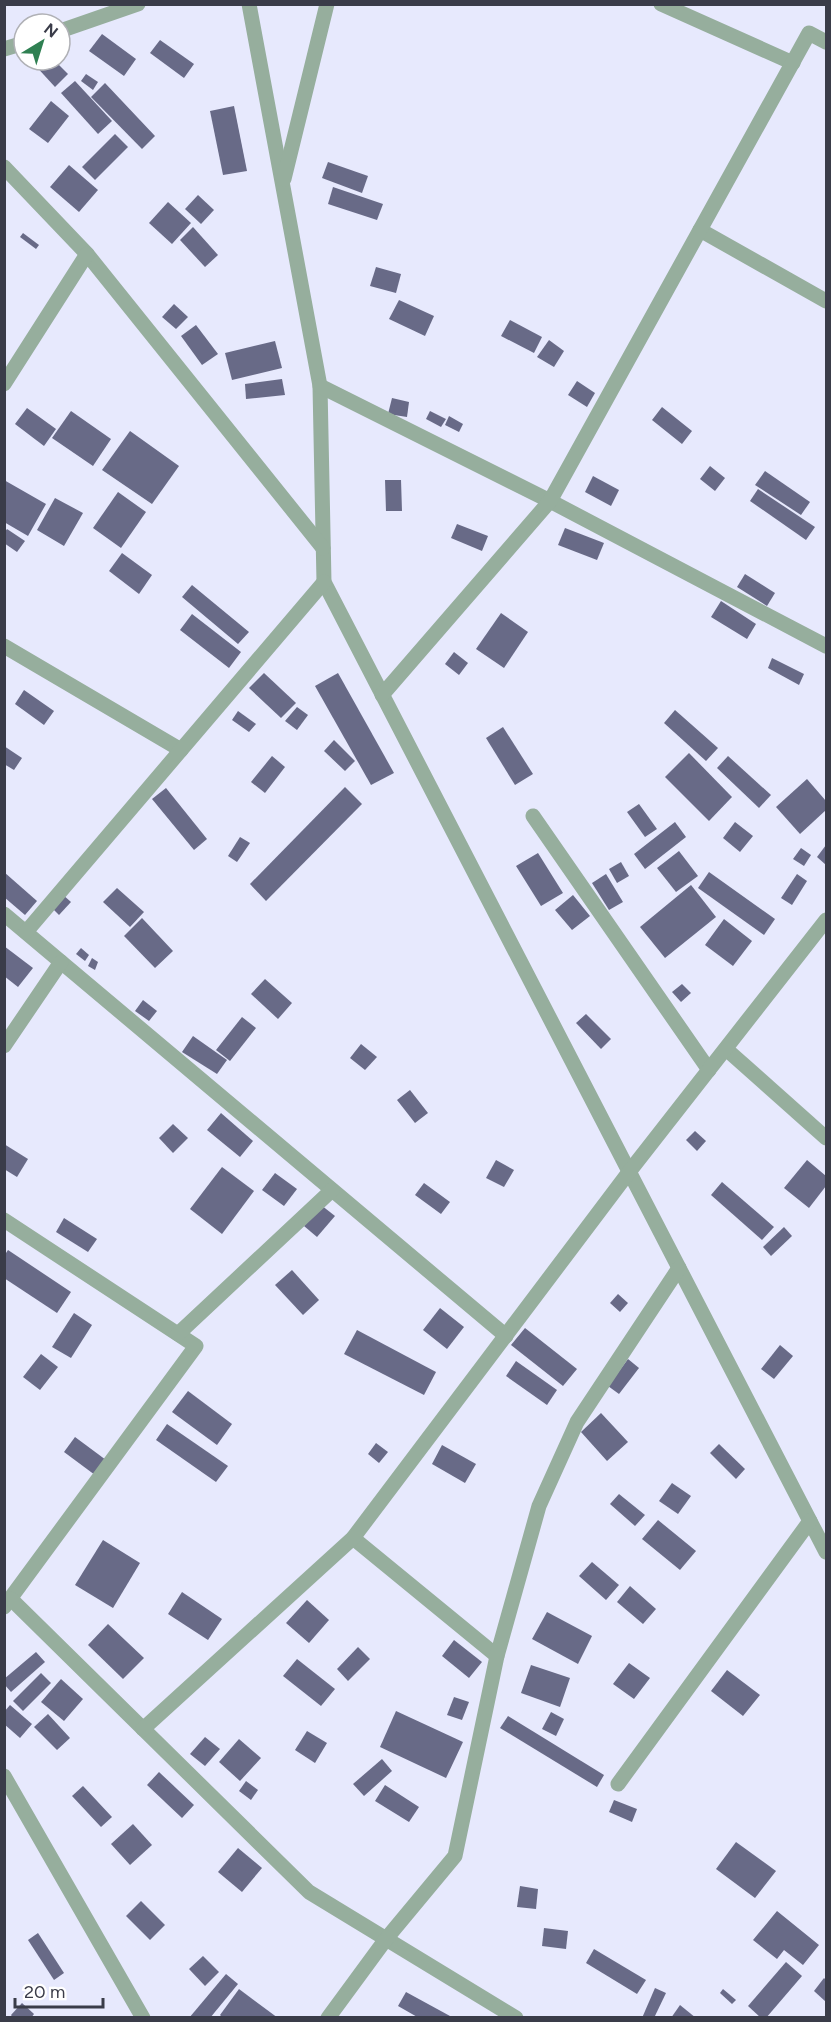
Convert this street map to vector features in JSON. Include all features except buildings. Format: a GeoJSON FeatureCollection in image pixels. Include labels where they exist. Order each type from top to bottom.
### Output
{"type":"FeatureCollection","features":[{"type":"Feature","properties":{"kind":"street"},"geometry":{"type":"LineString","coordinates":[[72,27],[138,4]]}},
{"type":"Feature","properties":{"kind":"street"},"geometry":{"type":"LineString","coordinates":[[249,4],[320,386],[324,582],[826,1552]]}},
{"type":"Feature","properties":{"kind":"street"},"geometry":{"type":"LineString","coordinates":[[283,185],[327,4]]}},
{"type":"Feature","properties":{"kind":"street"},"geometry":{"type":"LineString","coordinates":[[661,4],[691,10],[793,63]]}},
{"type":"Feature","properties":{"kind":"street"},"geometry":{"type":"LineString","coordinates":[[382,696],[550,501],[809,33],[826,42]]}},
{"type":"Feature","properties":{"kind":"street"},"geometry":{"type":"LineString","coordinates":[[4,167],[87,254],[323,548]]}},
{"type":"Feature","properties":{"kind":"street"},"geometry":{"type":"LineString","coordinates":[[700,230],[826,301]]}},
{"type":"Feature","properties":{"kind":"street"},"geometry":{"type":"LineString","coordinates":[[4,384],[87,254]]}},
{"type":"Feature","properties":{"kind":"street"},"geometry":{"type":"LineString","coordinates":[[320,386],[550,501],[826,646]]}},
{"type":"Feature","properties":{"kind":"street"},"geometry":{"type":"LineString","coordinates":[[26,932],[324,582]]}},
{"type":"Feature","properties":{"kind":"street"},"geometry":{"type":"LineString","coordinates":[[4,646],[180,750]]}},
{"type":"Feature","properties":{"kind":"street"},"geometry":{"type":"LineString","coordinates":[[533,816],[709,1070]]}},
{"type":"Feature","properties":{"kind":"street"},"geometry":{"type":"LineString","coordinates":[[4,915],[506,1336]]}},
{"type":"Feature","properties":{"kind":"street"},"geometry":{"type":"LineString","coordinates":[[143,1729],[353,1538],[629,1172],[826,920]]}},
{"type":"Feature","properties":{"kind":"street"},"geometry":{"type":"LineString","coordinates":[[4,1047],[61,963]]}},
{"type":"Feature","properties":{"kind":"street"},"geometry":{"type":"LineString","coordinates":[[726,1049],[826,1138]]}},
{"type":"Feature","properties":{"kind":"street"},"geometry":{"type":"LineString","coordinates":[[178,1334],[332,1190]]}},
{"type":"Feature","properties":{"kind":"street"},"geometry":{"type":"LineString","coordinates":[[4,1220],[196,1346],[8,1603],[143,1729],[309,1892],[516,2018]]}},
{"type":"Feature","properties":{"kind":"street"},"geometry":{"type":"LineString","coordinates":[[328,2018],[387,1939],[455,1856],[497,1656],[539,1506],[577,1422],[679,1268]]}},
{"type":"Feature","properties":{"kind":"street"},"geometry":{"type":"LineString","coordinates":[[618,1784],[810,1521]]}},
{"type":"Feature","properties":{"kind":"street"},"geometry":{"type":"LineString","coordinates":[[353,1538],[497,1656]]}},
{"type":"Feature","properties":{"kind":"street"},"geometry":{"type":"LineString","coordinates":[[6,1783],[143,2018]]}}]}
